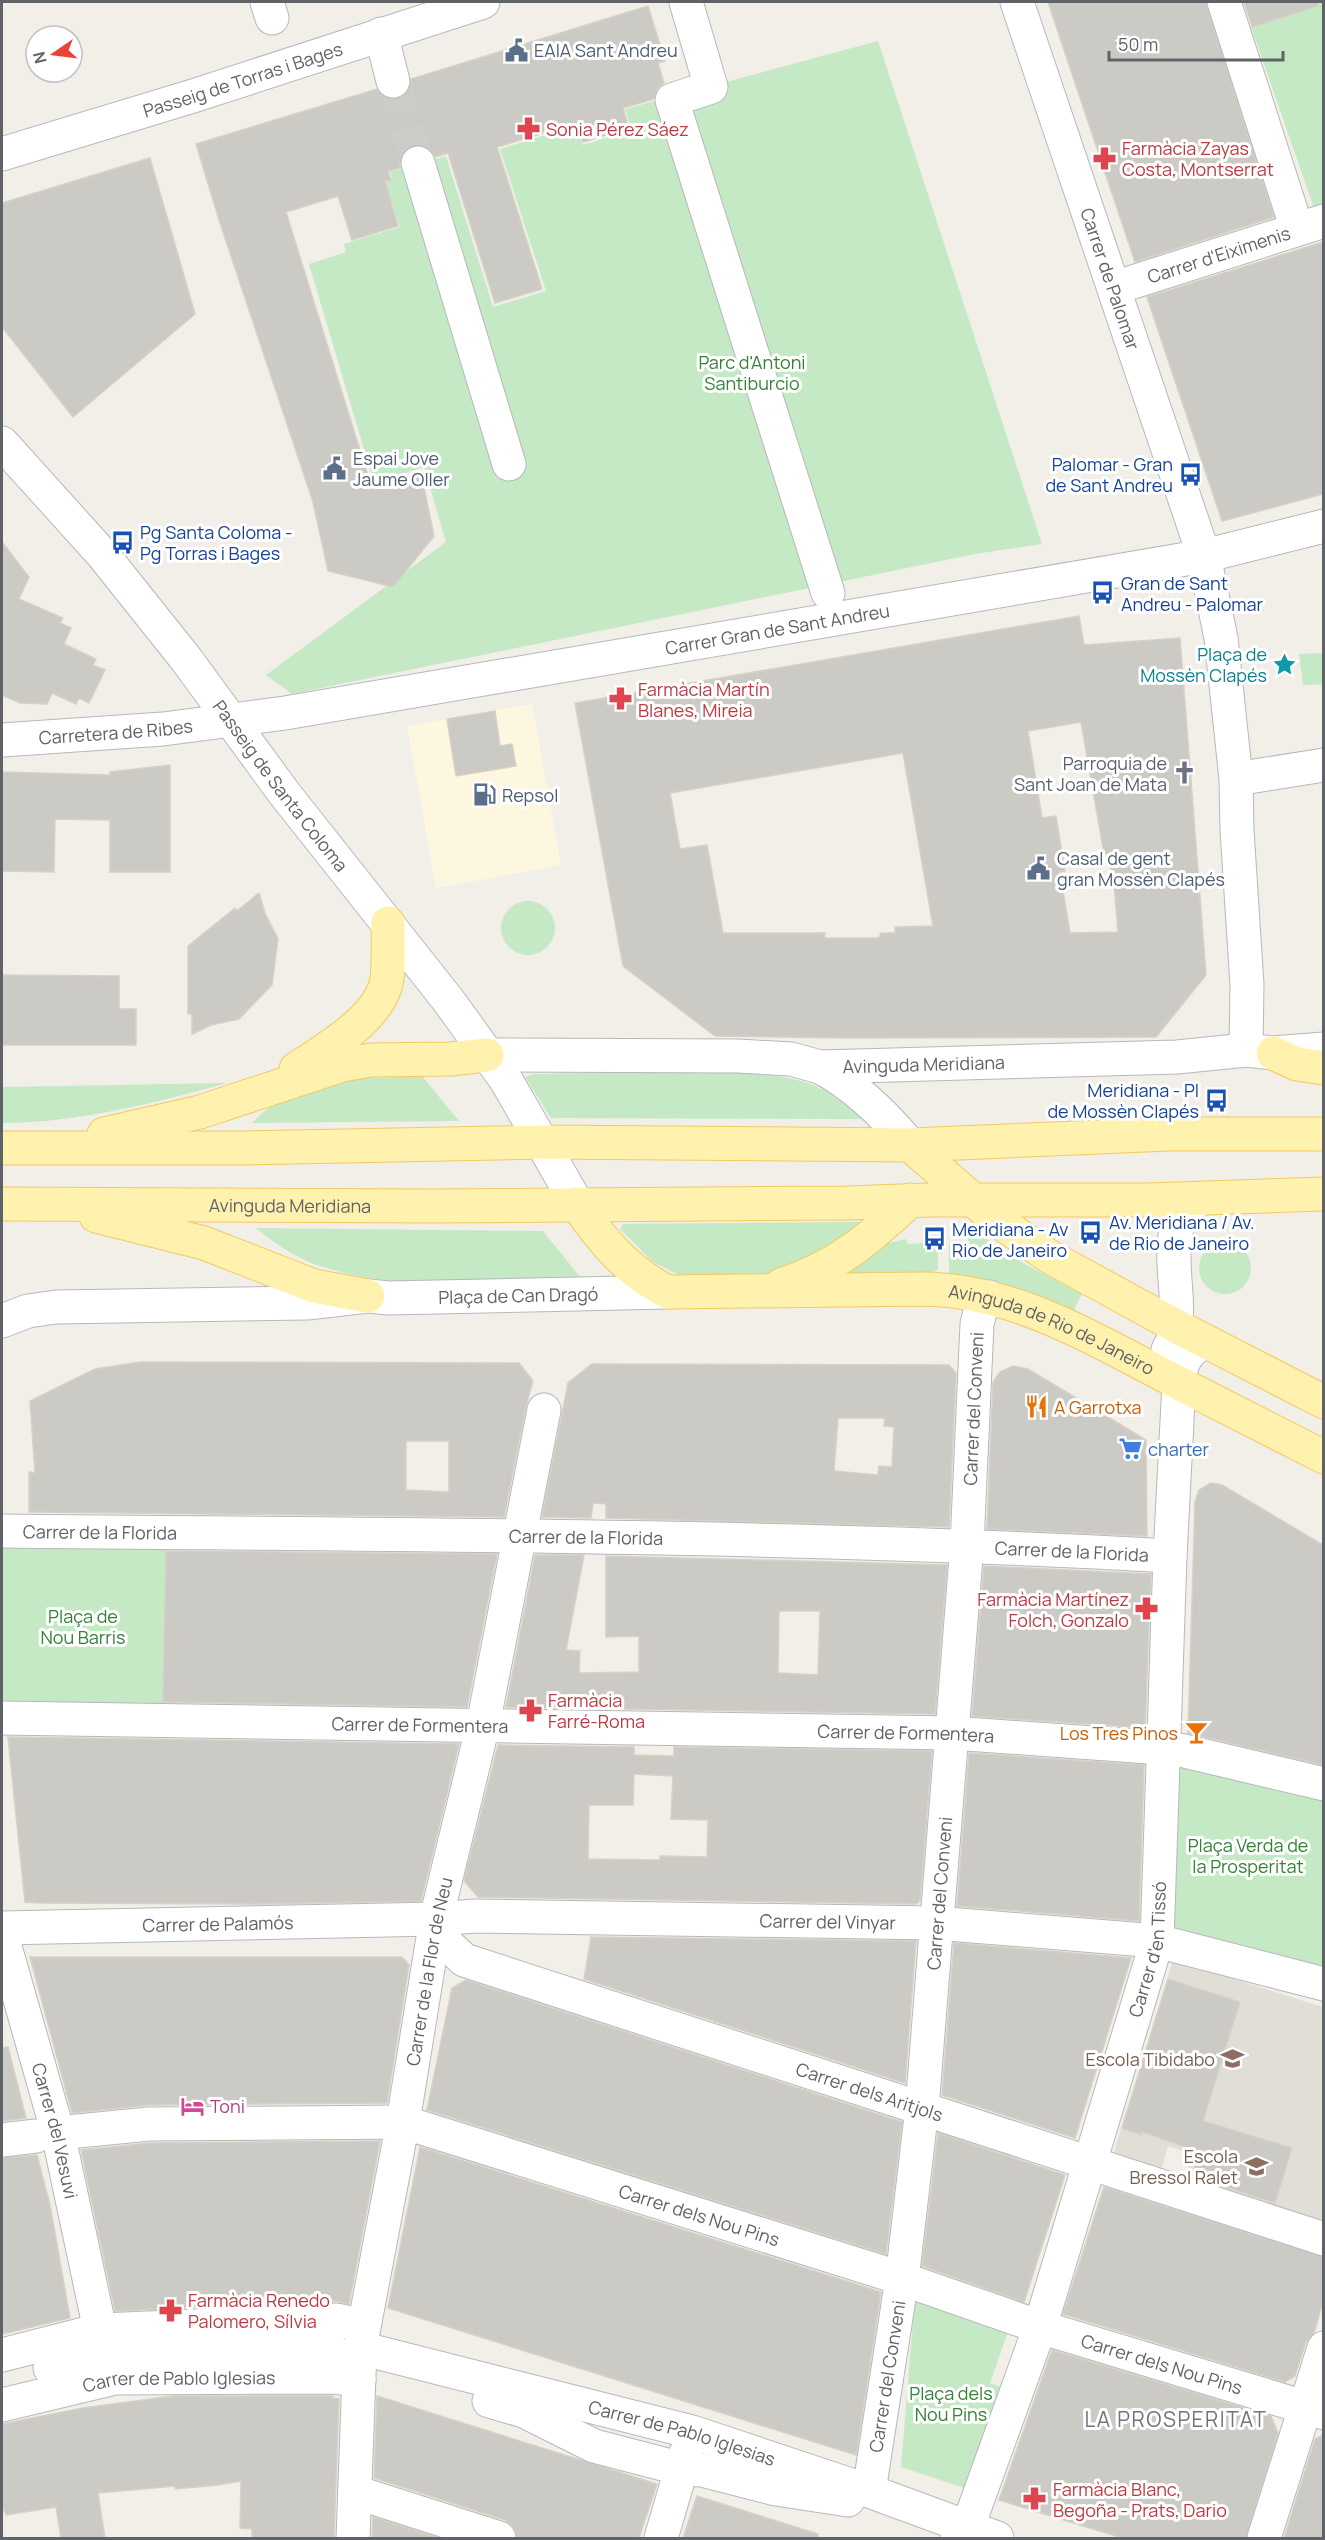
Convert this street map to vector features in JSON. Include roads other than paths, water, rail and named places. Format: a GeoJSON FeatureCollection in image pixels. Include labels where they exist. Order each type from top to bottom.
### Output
{"type":"FeatureCollection","features":[{"type":"Feature","properties":{"kind":"main road"},"geometry":{"type":"LineString","coordinates":[[248,1096],[286,1076],[328,1047],[374,1009],[387,980],[388,922]]}},
{"type":"Feature","properties":{"kind":"main road"},"geometry":{"type":"LineString","coordinates":[[1259,1052],[1297,1064],[1323,1068]]}},
{"type":"Feature","properties":{"kind":"main road"},"geometry":{"type":"LineString","coordinates":[[16,1148],[168,1121],[342,1065],[371,1060],[487,1055]]}},
{"type":"Feature","properties":{"kind":"main road"},"geometry":{"type":"LineString","coordinates":[[16,1148],[246,1148],[542,1142],[910,1144],[1177,1134],[1323,1134]]}},
{"type":"Feature","properties":{"kind":"main road"},"geometry":{"type":"LineString","coordinates":[[910,1144],[973,1200],[1050,1257],[1176,1326],[1323,1402]]}},
{"type":"Feature","properties":{"kind":"main road","name":"Avinguda Meridiana"},"geometry":{"type":"LineString","coordinates":[[2,1204],[435,1206],[1200,1198],[1323,1194]]}},
{"type":"Feature","properties":{"kind":"main road"},"geometry":{"type":"LineString","coordinates":[[759,1292],[816,1272],[864,1244],[911,1200]]}},
{"type":"Feature","properties":{"kind":"main road"},"geometry":{"type":"LineString","coordinates":[[45,1204],[204,1243],[314,1286],[368,1296]]}},
{"type":"Feature","properties":{"kind":"main road","name":"Plaça de Can Dragó"},"geometry":{"type":"LineString","coordinates":[[578,1204],[606,1244],[634,1271],[650,1283],[668,1292],[759,1292]]}},
{"type":"Feature","properties":{"kind":"main road","name":"Avinguda de Rio de Janeiro"},"geometry":{"type":"LineString","coordinates":[[759,1292],[942,1289],[989,1297],[1050,1318],[1323,1457]]}},
{"type":"Feature","properties":{"kind":"street","name":"Passeig de Torras i Bages"},"geometry":{"type":"LineString","coordinates":[[2,154],[193,96],[483,2]]}},
{"type":"Feature","properties":{"kind":"street"},"geometry":{"type":"LineString","coordinates":[[686,2],[711,87],[672,100],[828,593]]}},
{"type":"Feature","properties":{"kind":"street","name":"Carrer de Palomar"},"geometry":{"type":"LineString","coordinates":[[1017,2],[1204,556]]}},
{"type":"Feature","properties":{"kind":"street"},"geometry":{"type":"LineString","coordinates":[[1224,2],[1310,225]]}},
{"type":"Feature","properties":{"kind":"street"},"geometry":{"type":"LineString","coordinates":[[381,34],[393,81]]}},
{"type":"Feature","properties":{"kind":"street"},"geometry":{"type":"LineString","coordinates":[[418,164],[509,464]]}},
{"type":"Feature","properties":{"kind":"street","name":"Carrer d'Eiximenis"},"geometry":{"type":"LineString","coordinates":[[1114,288],[1310,225]]}},
{"type":"Feature","properties":{"kind":"street","name":"Passeig de Santa Coloma"},"geometry":{"type":"LineString","coordinates":[[2,443],[103,555],[186,659],[284,793],[448,1000],[506,1080],[542,1142]]}},
{"type":"Feature","properties":{"kind":"street","name":"Carrer Gran de Sant Andreu"},"geometry":{"type":"LineString","coordinates":[[230,721],[1204,556],[1323,525]]}},
{"type":"Feature","properties":{"kind":"street"},"geometry":{"type":"LineString","coordinates":[[1204,556],[1221,638],[1236,779],[1247,985],[1259,1052]]}},
{"type":"Feature","properties":{"kind":"street","name":"Carretera de Ribes"},"geometry":{"type":"LineString","coordinates":[[2,740],[164,729],[230,721]]}},
{"type":"Feature","properties":{"kind":"street"},"geometry":{"type":"LineString","coordinates":[[1236,779],[1323,765]]}},
{"type":"Feature","properties":{"kind":"street","name":"Avinguda Meridiana"},"geometry":{"type":"LineString","coordinates":[[487,1055],[748,1056],[791,1059],[820,1067],[1177,1057],[1323,1049]]}},
{"type":"Feature","properties":{"kind":"street"},"geometry":{"type":"LineString","coordinates":[[820,1067],[831,1073],[884,1117],[910,1144]]}},
{"type":"Feature","properties":{"kind":"street"},"geometry":{"type":"LineString","coordinates":[[542,1142],[578,1204]]}},
{"type":"Feature","properties":{"kind":"street"},"geometry":{"type":"LineString","coordinates":[[1141,1364],[1165,1355],[1174,1340],[1177,1227],[1187,1207],[1200,1198]]}},
{"type":"Feature","properties":{"kind":"street","name":"Plaça de Can Dragó"},"geometry":{"type":"LineString","coordinates":[[368,1296],[412,1298],[668,1292]]}},
{"type":"Feature","properties":{"kind":"street"},"geometry":{"type":"LineString","coordinates":[[2,1321],[28,1311],[56,1307],[307,1303],[368,1296]]}},
{"type":"Feature","properties":{"kind":"street","name":"Carrer del Conveni"},"geometry":{"type":"LineString","coordinates":[[869,2491],[902,2279],[922,2108],[967,1545],[977,1324],[982,1304],[989,1297]]}},
{"type":"Feature","properties":{"kind":"street","name":"Carrer d'en Tissó"},"geometry":{"type":"LineString","coordinates":[[974,2535],[1040,2327],[1157,1941],[1171,1749],[1170,1556],[1179,1383],[1181,1365],[1187,1354],[1196,1346],[1207,1342]]}},
{"type":"Feature","properties":{"kind":"street","name":"Carrer de la Flor de Neu"},"geometry":{"type":"LineString","coordinates":[[353,2538],[356,2354],[403,2122],[436,1919],[483,1725],[544,1410]]}},
{"type":"Feature","properties":{"kind":"street","name":"Carrer de la Florida"},"geometry":{"type":"LineString","coordinates":[[2,1531],[967,1545],[1170,1556]]}},
{"type":"Feature","properties":{"kind":"street","name":"Carrer de Formentera"},"geometry":{"type":"LineString","coordinates":[[2,1718],[952,1733],[1171,1749]]}},
{"type":"Feature","properties":{"kind":"street"},"geometry":{"type":"LineString","coordinates":[[1171,1749],[1323,1784]]}},
{"type":"Feature","properties":{"kind":"street","name":"Carrer del Vinyar"},"geometry":{"type":"LineString","coordinates":[[436,1919],[475,1916],[935,1923],[1157,1941],[1323,1984]]}},
{"type":"Feature","properties":{"kind":"street","name":"Carrer de Palamós"},"geometry":{"type":"LineString","coordinates":[[2,1928],[436,1919]]}},
{"type":"Feature","properties":{"kind":"street","name":"Carrer dels Aritjols"},"geometry":{"type":"LineString","coordinates":[[436,1919],[447,1944],[464,1960],[1323,2239]]}},
{"type":"Feature","properties":{"kind":"street","name":"Carrer del Vesuvi"},"geometry":{"type":"LineString","coordinates":[[2,1936],[47,2135],[100,2330]]}},
{"type":"Feature","properties":{"kind":"street","name":"Carrer dels Nou Pins"},"geometry":{"type":"LineString","coordinates":[[2,2140],[149,2124],[403,2122],[902,2279],[1040,2327],[1310,2413]]}},
{"type":"Feature","properties":{"kind":"street","name":"Carrer de Pablo Iglesias"},"geometry":{"type":"LineString","coordinates":[[2,2355],[100,2330],[337,2320],[356,2354],[409,2379],[524,2411],[594,2446],[684,2461],[702,2470],[776,2489],[845,2499],[926,2529]]}},
{"type":"Feature","properties":{"kind":"street","name":"Carrer de Pablo Iglesias"},"geometry":{"type":"LineString","coordinates":[[50,2368],[128,2349],[248,2347],[356,2354],[692,2432],[869,2491],[974,2535]]}},
{"type":"Feature","properties":{"kind":"street"},"geometry":{"type":"LineString","coordinates":[[1264,2538],[1310,2413],[1323,2348]]}},
{"type":"Feature","properties":{"kind":"street","name":"Carrer de Pablo Iglesias"},"geometry":{"type":"LineString","coordinates":[[2,2405],[115,2378],[334,2377],[356,2354]]}},
{"type":"Feature","properties":{"kind":"street"},"geometry":{"type":"LineString","coordinates":[[661,2538],[684,2461]]}},
{"type":"Feature","properties":{"kind":"street"},"geometry":{"type":"LineString","coordinates":[[355,2492],[499,2538]]}},
{"type":"Feature","properties":{"kind":"tunnel"},"geometry":{"type":"LineString","coordinates":[[393,81],[418,163]]}},
{"type":"Feature","properties":{"kind":"place","name":"EAIA Sant Andreu"},"geometry":{"type":"Point","coordinates":[516,50]}},
{"type":"Feature","properties":{"kind":"place","name":"Sonia Pérez Sáez"},"geometry":{"type":"Point","coordinates":[528,129]}},
{"type":"Feature","properties":{"kind":"place","name":"Farmàcia Zayas Costa, Montserrat"},"geometry":{"type":"Point","coordinates":[1104,158]}},
{"type":"Feature","properties":{"kind":"place","name":"Espai Jove Jaume Oller"},"geometry":{"type":"Point","coordinates":[335,468]}},
{"type":"Feature","properties":{"kind":"place","name":"Palomar - Gran de Sant Andreu"},"geometry":{"type":"Point","coordinates":[1191,474]}},
{"type":"Feature","properties":{"kind":"place","name":"Pg Santa Coloma - Pg Torras i Bages"},"geometry":{"type":"Point","coordinates":[122,542]}},
{"type":"Feature","properties":{"kind":"place","name":"Gran de Sant Andreu - Palomar"},"geometry":{"type":"Point","coordinates":[1103,593]}},
{"type":"Feature","properties":{"kind":"place","name":"Plaça de Mossèn Clapés"},"geometry":{"type":"Point","coordinates":[1285,664]}},
{"type":"Feature","properties":{"kind":"place","name":"Farmàcia Martín Blanes, Mireia"},"geometry":{"type":"Point","coordinates":[620,699]}},
{"type":"Feature","properties":{"kind":"place","name":"Parroquia de Sant Joan de Mata"},"geometry":{"type":"Point","coordinates":[1185,773]}},
{"type":"Feature","properties":{"kind":"place","name":"Repsol"},"geometry":{"type":"Point","coordinates":[484,795]}},
{"type":"Feature","properties":{"kind":"place","name":"Casal de gent gran Mossèn Clapés"},"geometry":{"type":"Point","coordinates":[1039,868]}},
{"type":"Feature","properties":{"kind":"place","name":"Meridiana - Pl de Mossèn Clapés"},"geometry":{"type":"Point","coordinates":[1217,1100]}},
{"type":"Feature","properties":{"kind":"place","name":"Av. Meridiana / Av. de Rio de Janeiro"},"geometry":{"type":"Point","coordinates":[1091,1232]}},
{"type":"Feature","properties":{"kind":"place","name":"Meridiana - Av Rio de Janeiro"},"geometry":{"type":"Point","coordinates":[934,1239]}},
{"type":"Feature","properties":{"kind":"place","name":"A Garrotxa"},"geometry":{"type":"Point","coordinates":[1036,1407]}},
{"type":"Feature","properties":{"kind":"place","name":"charter"},"geometry":{"type":"Point","coordinates":[1130,1449]}},
{"type":"Feature","properties":{"kind":"place","name":"Farmàcia Martínez Folch, Gonzalo"},"geometry":{"type":"Point","coordinates":[1147,1609]}},
{"type":"Feature","properties":{"kind":"place","name":"Farmàcia Farré-Roma"},"geometry":{"type":"Point","coordinates":[530,1710]}},
{"type":"Feature","properties":{"kind":"place","name":"Los Tres Pinos"},"geometry":{"type":"Point","coordinates":[1196,1733]}},
{"type":"Feature","properties":{"kind":"place","name":"Escola Tibidabo"},"geometry":{"type":"Point","coordinates":[1233,2059]}},
{"type":"Feature","properties":{"kind":"place","name":"Toni"},"geometry":{"type":"Point","coordinates":[192,2106]}},
{"type":"Feature","properties":{"kind":"place","name":"Escola Bressol Ralet"},"geometry":{"type":"Point","coordinates":[1256,2166]}},
{"type":"Feature","properties":{"kind":"place","name":"Farmàcia Renedo Palomero, Sílvia"},"geometry":{"type":"Point","coordinates":[170,2310]}},
{"type":"Feature","properties":{"kind":"place","name":"Farmàcia Blanc, Begoña - Prats, Dario"},"geometry":{"type":"Point","coordinates":[1035,2499]}},
{"type":"Feature","properties":{"kind":"district","name":"LA PROSPERITAT"},"geometry":{"type":"Point","coordinates":[1176,2419]}},
{"type":"Feature","properties":{"kind":"park label","name":"Parc d'Antoni Santiburcio"},"geometry":{"type":"Point","coordinates":[752,372]}},
{"type":"Feature","properties":{"kind":"park label","name":"Plaça de Nou Barris"},"geometry":{"type":"Point","coordinates":[83,1626]}},
{"type":"Feature","properties":{"kind":"park label","name":"Plaça Verda de la Prosperitat"},"geometry":{"type":"Point","coordinates":[1248,1855]}},
{"type":"Feature","properties":{"kind":"park label","name":"Plaça dels Nou Pins"},"geometry":{"type":"Point","coordinates":[951,2403]}}]}
